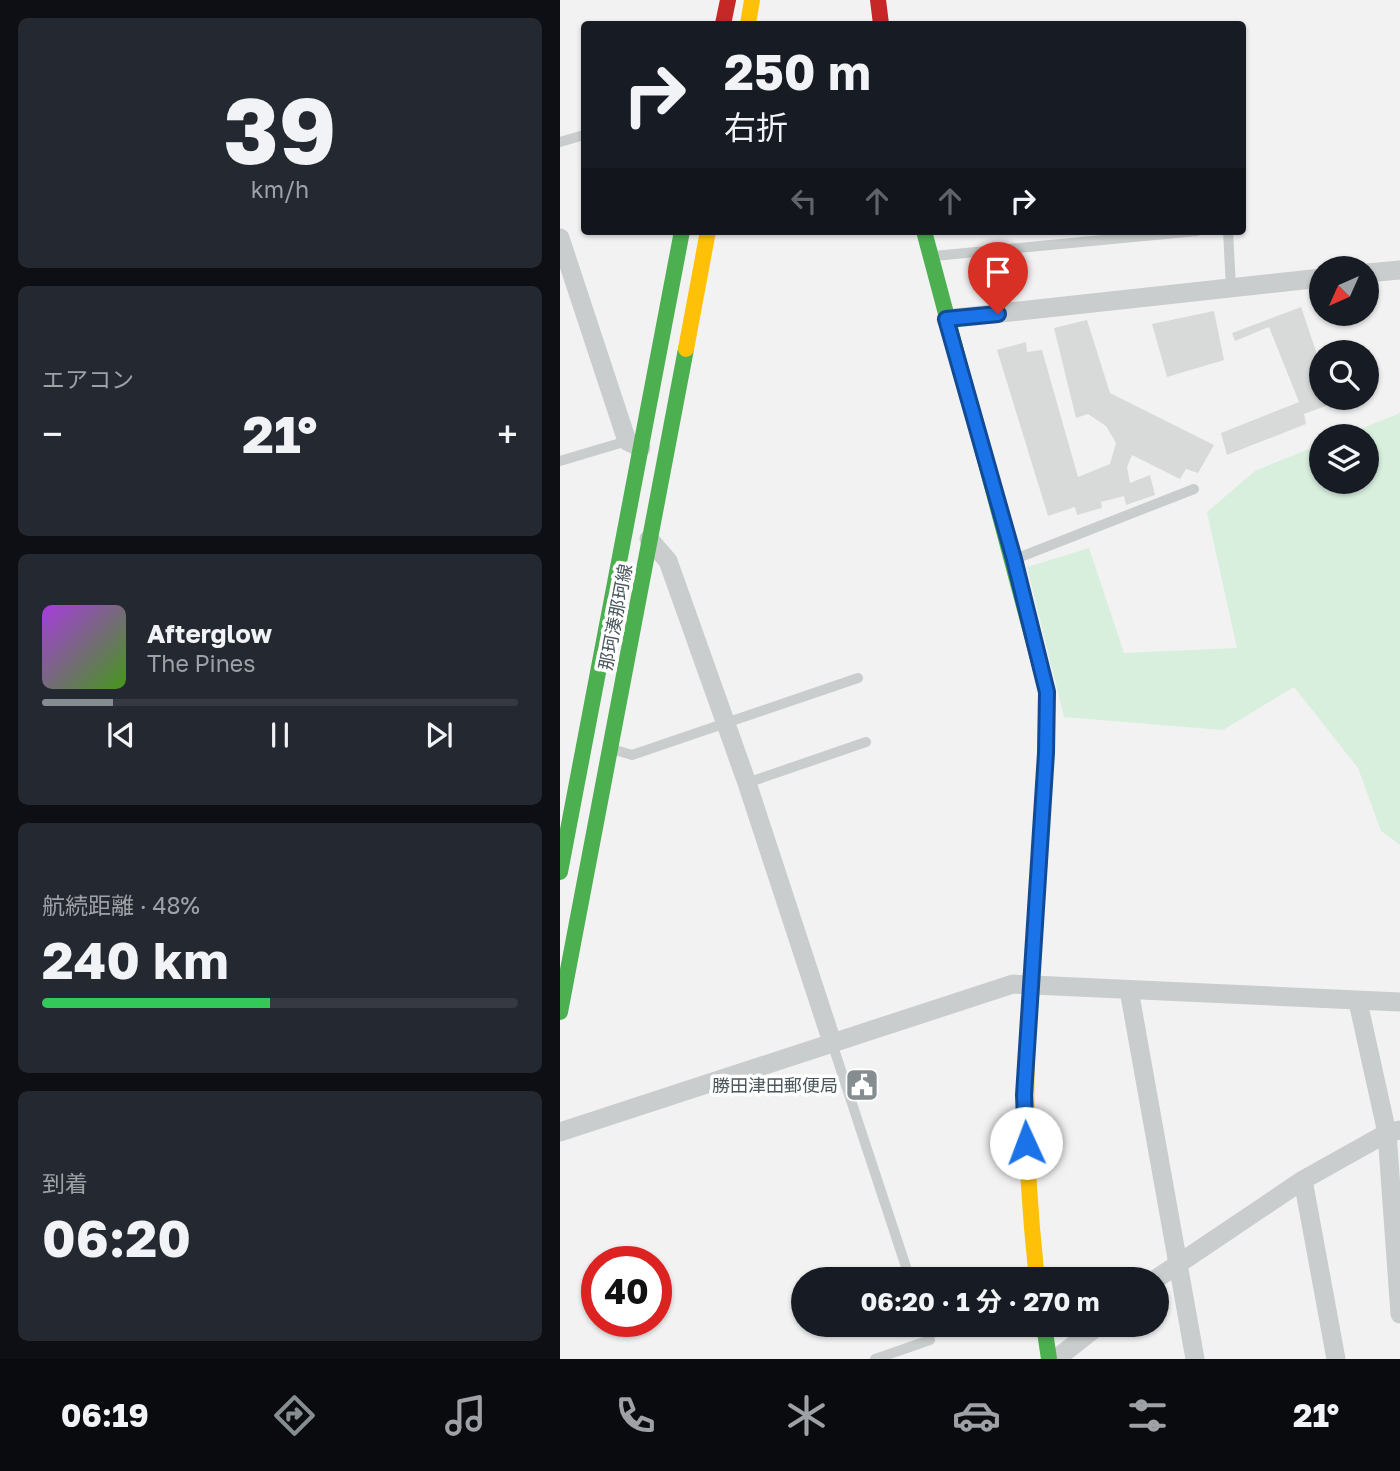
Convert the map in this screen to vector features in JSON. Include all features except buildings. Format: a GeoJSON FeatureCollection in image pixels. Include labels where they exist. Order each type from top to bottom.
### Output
{"type":"FeatureCollection","features":[{"type":"Feature","properties":{"kind":"main road"},"geometry":{"type":"LineString","coordinates":[[724,21],[728,0]]}},
{"type":"Feature","properties":{"kind":"main road"},"geometry":{"type":"LineString","coordinates":[[748,21],[752,0]]}},
{"type":"Feature","properties":{"kind":"main road"},"geometry":{"type":"LineString","coordinates":[[878,0],[881,21]]}},
{"type":"Feature","properties":{"kind":"main road","name":"那珂湊那珂線"},"geometry":{"type":"LineString","coordinates":[[561,865],[634,444],[681,235]]}},
{"type":"Feature","properties":{"kind":"main road","name":"那珂湊那珂線"},"geometry":{"type":"LineString","coordinates":[[560,1012],[707,235]]}},
{"type":"Feature","properties":{"kind":"main road"},"geometry":{"type":"LineString","coordinates":[[925,235],[1014,559],[1047,692],[1024,1095],[1027,1191],[1036,1267]]}},
{"type":"Feature","properties":{"kind":"main road"},"geometry":{"type":"LineString","coordinates":[[1046,1337],[1049,1359]]}},
{"type":"Feature","properties":{"kind":"street"},"geometry":{"type":"LineString","coordinates":[[560,239],[634,444]]}},
{"type":"Feature","properties":{"kind":"street"},"geometry":{"type":"LineString","coordinates":[[1379,272],[1400,270]]}},
{"type":"Feature","properties":{"kind":"street"},"geometry":{"type":"LineString","coordinates":[[946,319],[1309,279]]}},
{"type":"Feature","properties":{"kind":"street"},"geometry":{"type":"LineString","coordinates":[[649,539],[668,561],[727,723],[832,1042]]}},
{"type":"Feature","properties":{"kind":"street"},"geometry":{"type":"LineString","coordinates":[[560,1132],[1013,984],[1032,987],[1400,1002]]}},
{"type":"Feature","properties":{"kind":"street"},"geometry":{"type":"LineString","coordinates":[[1129,990],[1195,1359]]}},
{"type":"Feature","properties":{"kind":"street"},"geometry":{"type":"LineString","coordinates":[[1359,1002],[1393,1131],[1399,1304]]}},
{"type":"Feature","properties":{"kind":"street"},"geometry":{"type":"LineString","coordinates":[[1169,1269],[1303,1180],[1393,1131]]}},
{"type":"Feature","properties":{"kind":"street"},"geometry":{"type":"LineString","coordinates":[[1303,1180],[1336,1359]]}},
{"type":"Feature","properties":{"kind":"street"},"geometry":{"type":"LineString","coordinates":[[1056,1359],[1084,1337]]}},
{"type":"Feature","properties":{"kind":"lane"},"geometry":{"type":"LineString","coordinates":[[560,142],[581,136]]}},
{"type":"Feature","properties":{"kind":"lane"},"geometry":{"type":"LineString","coordinates":[[930,256],[1154,235]]}},
{"type":"Feature","properties":{"kind":"lane"},"geometry":{"type":"LineString","coordinates":[[1228,235],[1231,288]]}},
{"type":"Feature","properties":{"kind":"lane"},"geometry":{"type":"LineString","coordinates":[[560,461],[634,444]]}},
{"type":"Feature","properties":{"kind":"lane"},"geometry":{"type":"LineString","coordinates":[[1014,559],[1194,489]]}},
{"type":"Feature","properties":{"kind":"lane"},"geometry":{"type":"LineString","coordinates":[[609,748],[632,755],[858,677]]}},
{"type":"Feature","properties":{"kind":"lane"},"geometry":{"type":"LineString","coordinates":[[747,783],[866,742]]}},
{"type":"Feature","properties":{"kind":"lane"},"geometry":{"type":"LineString","coordinates":[[832,1042],[906,1267]]}},
{"type":"Feature","properties":{"kind":"lane"},"geometry":{"type":"LineString","coordinates":[[875,1359],[930,1340],[929,1337]]}},
{"type":"Feature","properties":{"kind":"green space"},"geometry":{"type":"Polygon","coordinates":[[[1400,413],[1400,845],[1381,831],[1358,768],[1294,687],[1223,730],[1064,717],[1027,567],[1089,548],[1124,653],[1237,648],[1207,512],[1255,471],[1309,449],[1309,494],[1379,494],[1379,424],[1373,424],[1400,413]]]}},
{"type":"Feature","properties":{"kind":"traffic: fast"},"geometry":{"type":"LineString","coordinates":[[560,872],[681,235]]}},
{"type":"Feature","properties":{"kind":"traffic: fast"},"geometry":{"type":"LineString","coordinates":[[925,235],[1047,692],[1046,750]]}},
{"type":"Feature","properties":{"kind":"traffic: fast"},"geometry":{"type":"LineString","coordinates":[[560,1012],[686,349]]}},
{"type":"Feature","properties":{"kind":"traffic: fast"},"geometry":{"type":"LineString","coordinates":[[1046,1337],[1049,1359]]}},
{"type":"Feature","properties":{"kind":"traffic: slow"},"geometry":{"type":"LineString","coordinates":[[748,21],[752,0]]}},
{"type":"Feature","properties":{"kind":"traffic: slow"},"geometry":{"type":"LineString","coordinates":[[686,349],[707,235]]}},
{"type":"Feature","properties":{"kind":"traffic: slow"},"geometry":{"type":"LineString","coordinates":[[1029,1015],[1027,1147],[1036,1267]]}},
{"type":"Feature","properties":{"kind":"traffic: jam"},"geometry":{"type":"LineString","coordinates":[[724,21],[728,0]]}},
{"type":"Feature","properties":{"kind":"traffic: jam"},"geometry":{"type":"LineString","coordinates":[[878,0],[881,21]]}},
{"type":"Feature","properties":{"kind":"traffic: jam"},"geometry":{"type":"LineString","coordinates":[[1029,1015],[1046,750]]}},
{"type":"Feature","properties":{"kind":"place","name":"勝田津田郵便局"},"geometry":{"type":"Point","coordinates":[862,1085]}},
{"type":"Feature","properties":{"kind":"route"},"geometry":{"type":"LineString","coordinates":[[998,314],[946,319],[1014,559],[1047,692],[1046,753],[1024,1095],[1026,1143]]}}]}
